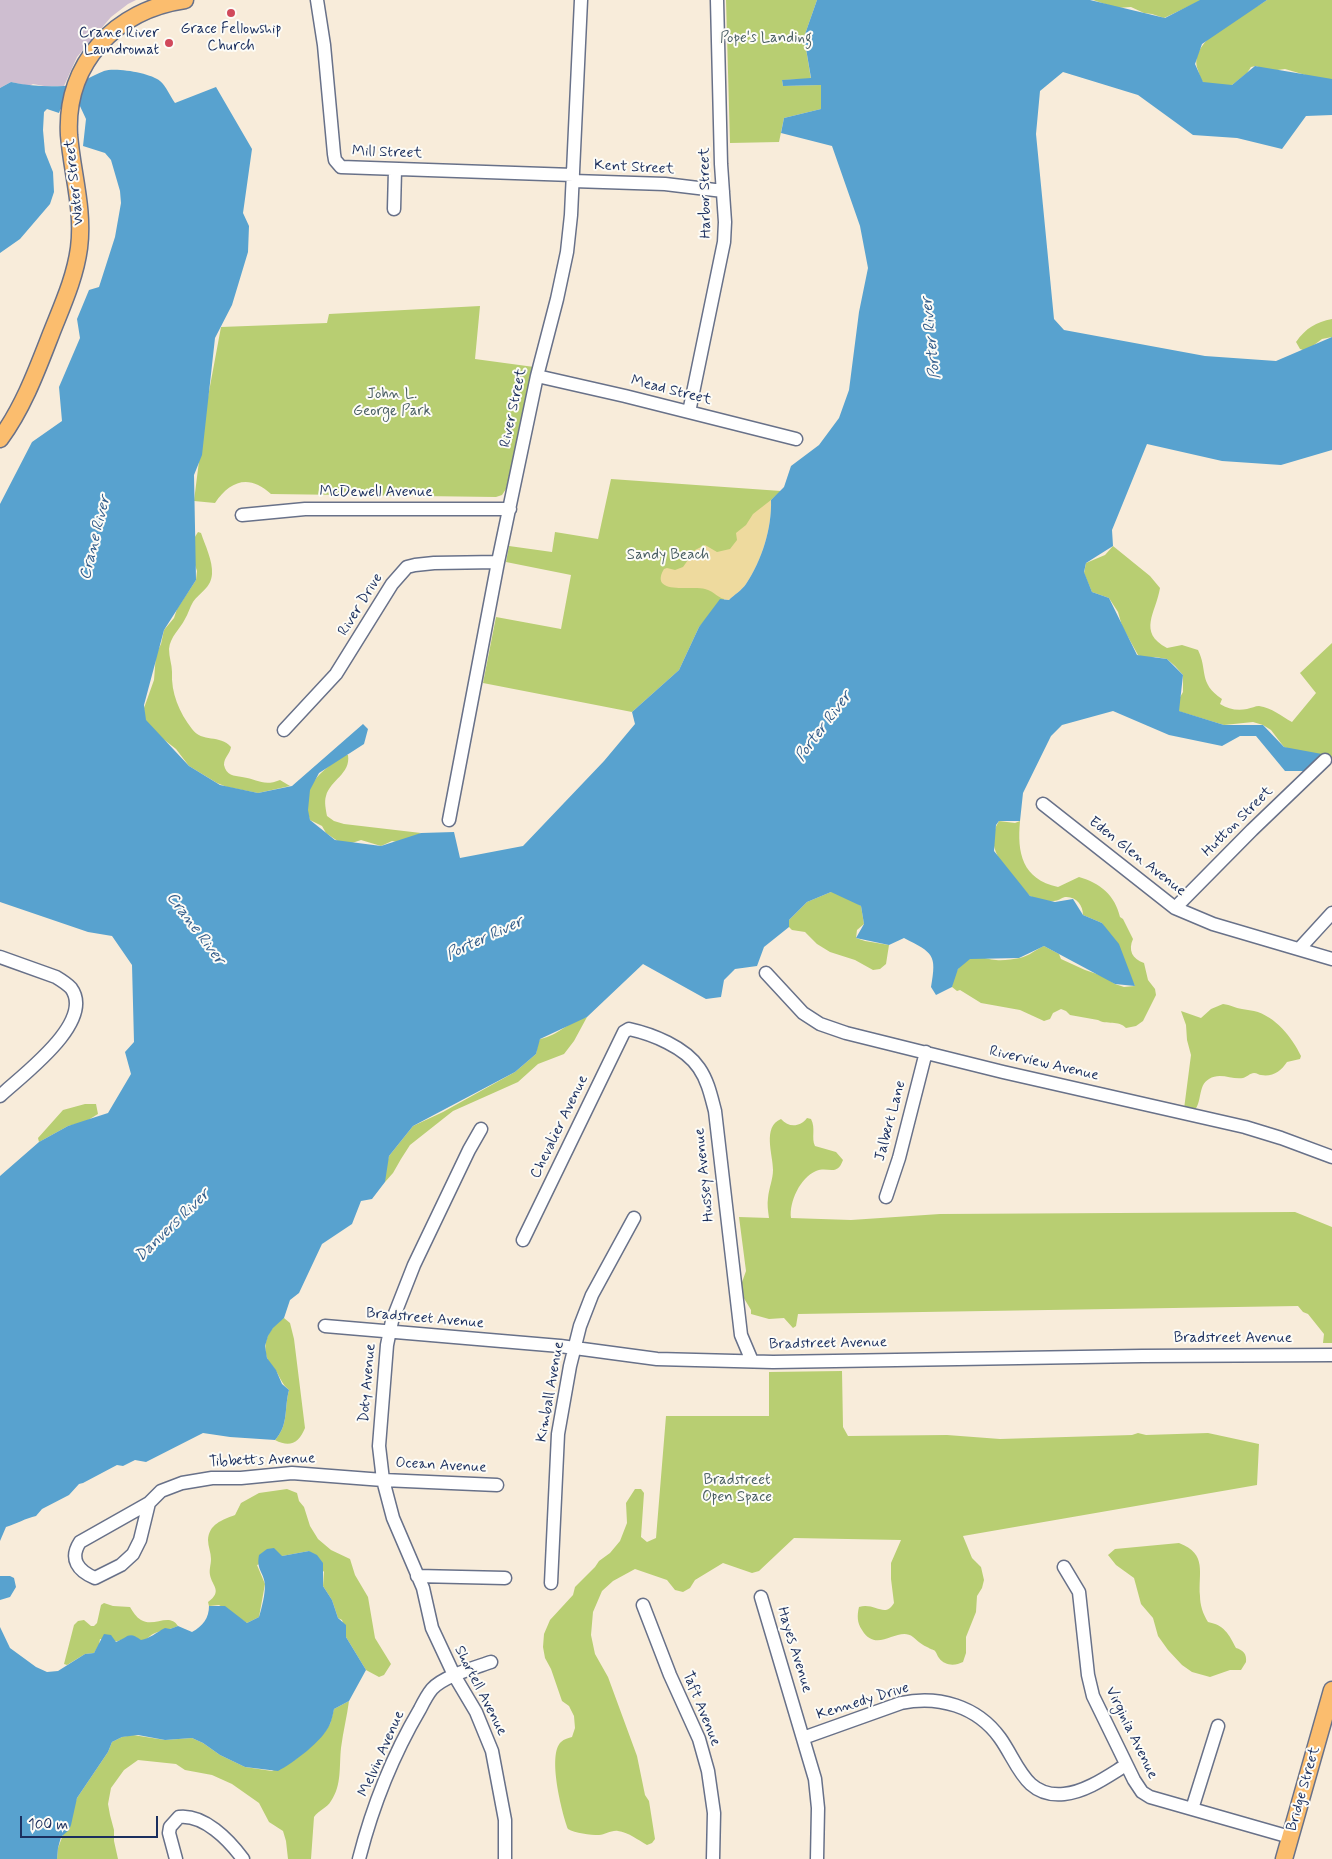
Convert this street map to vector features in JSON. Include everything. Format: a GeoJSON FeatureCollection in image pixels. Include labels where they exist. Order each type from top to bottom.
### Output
{"type":"FeatureCollection","features":[{"type":"Feature","properties":{"kind":"main road","name":"Water Street"},"geometry":{"type":"LineString","coordinates":[[0,439],[14,418],[32,382],[67,293],[77,262],[80,218],[70,141],[70,112],[74,90],[82,71],[102,40],[126,20],[157,6],[184,0]]}},
{"type":"Feature","properties":{"kind":"main road","name":"Bridge Street"},"geometry":{"type":"LineString","coordinates":[[1284,1859],[1332,1690]]}},
{"type":"Feature","properties":{"kind":"street","name":"Mill Street"},"geometry":{"type":"LineString","coordinates":[[317,0],[324,45],[335,160],[344,168],[573,178]]}},
{"type":"Feature","properties":{"kind":"street","name":"River Street"},"geometry":{"type":"LineString","coordinates":[[449,820],[498,562],[537,376],[567,252],[573,178],[581,0]]}},
{"type":"Feature","properties":{"kind":"street","name":"Harbor Street"},"geometry":{"type":"LineString","coordinates":[[690,412],[724,242],[725,222],[721,164],[717,0]]}},
{"type":"Feature","properties":{"kind":"street"},"geometry":{"type":"LineString","coordinates":[[394,209],[395,170]]}},
{"type":"Feature","properties":{"kind":"street","name":"Kent Street"},"geometry":{"type":"LineString","coordinates":[[573,178],[665,184],[723,191]]}},
{"type":"Feature","properties":{"kind":"street","name":"Mead Street"},"geometry":{"type":"LineString","coordinates":[[537,376],[796,439]]}},
{"type":"Feature","properties":{"kind":"street","name":"McDewell Avenue"},"geometry":{"type":"LineString","coordinates":[[242,515],[305,509],[510,509]]}},
{"type":"Feature","properties":{"kind":"street","name":"River Drive"},"geometry":{"type":"LineString","coordinates":[[284,730],[336,674],[392,584],[408,567],[415,564],[498,562]]}},
{"type":"Feature","properties":{"kind":"street","name":"Hutton Street"},"geometry":{"type":"LineString","coordinates":[[1175,908],[1325,760]]}},
{"type":"Feature","properties":{"kind":"street","name":"Eden Glen Avenue"},"geometry":{"type":"LineString","coordinates":[[1043,804],[1175,908],[1213,924],[1300,948],[1332,959]]}},
{"type":"Feature","properties":{"kind":"street"},"geometry":{"type":"LineString","coordinates":[[1300,948],[1332,913]]}},
{"type":"Feature","properties":{"kind":"street"},"geometry":{"type":"LineString","coordinates":[[0,958],[56,977],[64,982],[71,988],[75,997],[76,1008],[71,1024],[66,1032],[44,1056],[0,1096]]}},
{"type":"Feature","properties":{"kind":"street","name":"Riverview Avenue"},"geometry":{"type":"LineString","coordinates":[[766,972],[803,1013],[820,1024],[846,1033],[1003,1072],[1245,1128],[1281,1138],[1332,1158]]}},
{"type":"Feature","properties":{"kind":"street","name":"Chevalier Avenue"},"geometry":{"type":"LineString","coordinates":[[522,1240],[624,1032],[628,1030]]}},
{"type":"Feature","properties":{"kind":"street","name":"Hussey Avenue"},"geometry":{"type":"LineString","coordinates":[[628,1030],[650,1033],[683,1053],[698,1066],[708,1087],[714,1111],[741,1335],[752,1361]]}},
{"type":"Feature","properties":{"kind":"street","name":"Jalbert Lane"},"geometry":{"type":"LineString","coordinates":[[886,1198],[899,1158],[926,1052]]}},
{"type":"Feature","properties":{"kind":"street","name":"Doty Avenue"},"geometry":{"type":"LineString","coordinates":[[432,1628],[423,1588],[393,1518],[383,1480],[379,1446],[387,1345],[392,1321],[414,1264],[481,1129]]}},
{"type":"Feature","properties":{"kind":"street","name":"Kimball Avenue"},"geometry":{"type":"LineString","coordinates":[[551,1583],[558,1434],[574,1348],[592,1295],[634,1218]]}},
{"type":"Feature","properties":{"kind":"street","name":"Bradstreet Avenue"},"geometry":{"type":"LineString","coordinates":[[325,1326],[574,1348],[657,1359],[752,1361],[1332,1355]]}},
{"type":"Feature","properties":{"kind":"street","name":"Tibbetts Avenue"},"geometry":{"type":"LineString","coordinates":[[149,1503],[140,1540],[133,1554],[121,1565],[95,1578],[85,1574],[78,1568],[76,1548],[80,1542],[138,1511],[161,1491],[182,1483],[212,1478],[241,1478],[292,1473],[383,1480]]}},
{"type":"Feature","properties":{"kind":"street","name":"Ocean Avenue"},"geometry":{"type":"LineString","coordinates":[[383,1480],[497,1485]]}},
{"type":"Feature","properties":{"kind":"street","name":"Virginia Avenue"},"geometry":{"type":"LineString","coordinates":[[1064,1567],[1079,1592],[1091,1687],[1099,1710],[1139,1787],[1146,1795],[1290,1837]]}},
{"type":"Feature","properties":{"kind":"street"},"geometry":{"type":"LineString","coordinates":[[417,1576],[505,1578]]}},
{"type":"Feature","properties":{"kind":"street","name":"Hayes Avenue"},"geometry":{"type":"LineString","coordinates":[[761,1597],[815,1779],[818,1808],[818,1859]]}},
{"type":"Feature","properties":{"kind":"street","name":"Taft Avenue"},"geometry":{"type":"LineString","coordinates":[[643,1605],[670,1675],[699,1739],[708,1771],[714,1813],[714,1859]]}},
{"type":"Feature","properties":{"kind":"street","name":"Shortell Avenue"},"geometry":{"type":"LineString","coordinates":[[432,1628],[454,1675],[476,1712],[492,1751],[505,1820],[505,1859]]}},
{"type":"Feature","properties":{"kind":"street","name":"Melvin Avenue"},"geometry":{"type":"LineString","coordinates":[[359,1859],[365,1833],[382,1788],[408,1730],[432,1689],[454,1675],[491,1662]]}},
{"type":"Feature","properties":{"kind":"street","name":"Kennedy Drive"},"geometry":{"type":"LineString","coordinates":[[803,1738],[901,1703],[932,1700],[963,1708],[983,1720],[999,1737],[1025,1779],[1037,1789],[1045,1792],[1060,1794],[1076,1792],[1126,1765]]}},
{"type":"Feature","properties":{"kind":"street"},"geometry":{"type":"LineString","coordinates":[[1192,1809],[1218,1726]]}},
{"type":"Feature","properties":{"kind":"street"},"geometry":{"type":"LineString","coordinates":[[176,1859],[169,1833],[170,1827],[179,1817],[187,1816],[199,1820],[215,1831],[243,1859]]}},
{"type":"Feature","properties":{"kind":"shaded area"},"geometry":{"type":"Polygon","coordinates":[[[0,0],[136,0],[111,17],[77,57],[64,86],[33,84],[29,86],[11,82],[0,88],[0,0]]]}},
{"type":"Feature","properties":{"kind":"green space","name":"Pope's Landing"},"geometry":{"type":"Polygon","coordinates":[[[726,0],[817,0],[804,37],[811,79],[782,80],[783,86],[821,85],[821,109],[784,118],[779,142],[730,143],[726,0]]]}},
{"type":"Feature","properties":{"kind":"green space"},"geometry":{"type":"Polygon","coordinates":[[[1093,0],[1202,0],[1164,18],[1144,13],[1131,7],[1117,8],[1093,0]]]}},
{"type":"Feature","properties":{"kind":"green space"},"geometry":{"type":"Polygon","coordinates":[[[1267,0],[1332,0],[1332,81],[1285,69],[1270,71],[1256,66],[1251,67],[1247,73],[1232,85],[1204,83],[1200,77],[1197,59],[1201,48],[1220,29],[1267,0]]]}},
{"type":"Feature","properties":{"kind":"green space","name":"John L. George Park"},"geometry":{"type":"Polygon","coordinates":[[[480,306],[475,359],[534,367],[506,489],[502,495],[496,497],[271,494],[256,484],[241,482],[227,489],[215,503],[194,501],[205,413],[221,327],[327,323],[329,314],[480,306]]]}},
{"type":"Feature","properties":{"kind":"green space"},"geometry":{"type":"Polygon","coordinates":[[[1332,319],[1332,337],[1322,339],[1306,351],[1300,349],[1296,342],[1308,329],[1316,324],[1332,319]]]}},
{"type":"Feature","properties":{"kind":"green space","name":"Sandy Beach"},"geometry":{"type":"Polygon","coordinates":[[[611,479],[781,491],[771,500],[757,563],[699,627],[679,670],[632,712],[483,683],[496,617],[561,629],[571,575],[506,562],[509,546],[552,552],[555,532],[598,539],[611,479]]]}},
{"type":"Feature","properties":{"kind":"green space"},"geometry":{"type":"Polygon","coordinates":[[[198,532],[201,533],[208,553],[212,574],[210,583],[193,602],[170,645],[172,680],[177,702],[187,723],[196,733],[227,743],[231,747],[224,762],[228,773],[265,783],[280,780],[290,786],[258,793],[227,787],[217,783],[189,766],[176,749],[153,731],[145,720],[144,708],[154,680],[156,654],[161,644],[164,630],[174,618],[177,609],[196,580],[197,571],[192,556],[193,540],[198,532]]]}},
{"type":"Feature","properties":{"kind":"green space"},"geometry":{"type":"Polygon","coordinates":[[[1113,546],[1150,576],[1160,588],[1151,621],[1153,635],[1158,642],[1167,648],[1182,645],[1198,650],[1206,682],[1214,693],[1222,699],[1220,704],[1226,707],[1240,710],[1258,706],[1264,707],[1292,722],[1316,693],[1300,673],[1332,643],[1332,758],[1314,778],[1290,749],[1284,747],[1271,730],[1263,725],[1253,722],[1224,725],[1178,711],[1179,699],[1183,692],[1183,675],[1167,659],[1155,657],[1146,659],[1138,655],[1122,626],[1118,612],[1109,598],[1092,592],[1084,573],[1086,563],[1105,555],[1113,546]]]}},
{"type":"Feature","properties":{"kind":"green space"},"geometry":{"type":"Polygon","coordinates":[[[344,755],[348,755],[346,767],[328,790],[326,796],[327,816],[334,821],[344,824],[421,833],[403,843],[392,841],[381,846],[361,840],[352,843],[339,842],[326,833],[322,826],[310,820],[307,798],[310,789],[320,774],[344,755]]]}},
{"type":"Feature","properties":{"kind":"green space"},"geometry":{"type":"Polygon","coordinates":[[[999,821],[1015,823],[1020,821],[1021,854],[1029,871],[1036,878],[1058,887],[1079,877],[1100,886],[1110,896],[1133,939],[1132,954],[1144,963],[1148,980],[1155,989],[1156,995],[1143,1021],[1136,1026],[1126,1028],[1120,1024],[1070,1015],[1061,1009],[1053,1013],[1050,1019],[1044,1021],[1020,1010],[981,1003],[952,987],[956,972],[967,960],[977,957],[999,960],[1020,958],[1044,946],[1059,954],[1061,959],[1103,976],[1115,984],[1124,987],[1135,986],[1102,923],[1083,915],[1080,905],[1072,898],[1065,897],[1055,901],[1048,901],[1030,896],[1008,871],[1001,862],[993,842],[994,832],[999,821]]]}},
{"type":"Feature","properties":{"kind":"green space"},"geometry":{"type":"Polygon","coordinates":[[[831,892],[840,892],[861,906],[864,924],[857,930],[856,938],[889,945],[886,964],[880,969],[873,970],[855,960],[830,952],[817,944],[805,932],[792,930],[789,927],[789,920],[807,902],[831,892]]]}},
{"type":"Feature","properties":{"kind":"green space"},"geometry":{"type":"Polygon","coordinates":[[[1223,1004],[1254,1011],[1269,1017],[1288,1035],[1301,1056],[1300,1059],[1287,1062],[1279,1071],[1269,1075],[1254,1073],[1243,1078],[1217,1076],[1209,1079],[1201,1090],[1198,1104],[1193,1112],[1184,1109],[1191,1055],[1186,1025],[1181,1011],[1201,1018],[1211,1009],[1223,1004]]]}},
{"type":"Feature","properties":{"kind":"green space"},"geometry":{"type":"Polygon","coordinates":[[[587,1017],[574,1041],[564,1054],[538,1064],[518,1082],[453,1111],[410,1145],[393,1173],[385,1182],[383,1176],[389,1156],[413,1126],[443,1112],[515,1072],[536,1054],[540,1039],[553,1035],[575,1021],[587,1017]]]}},
{"type":"Feature","properties":{"kind":"green space"},"geometry":{"type":"Polygon","coordinates":[[[85,1104],[96,1104],[98,1114],[85,1122],[68,1126],[39,1142],[38,1138],[63,1110],[85,1104]]]}},
{"type":"Feature","properties":{"kind":"green space"},"geometry":{"type":"Polygon","coordinates":[[[807,1118],[811,1119],[812,1122],[815,1146],[836,1152],[843,1160],[841,1165],[835,1170],[816,1171],[805,1179],[794,1198],[791,1218],[851,1220],[940,1214],[1295,1212],[1332,1227],[1332,1343],[1323,1343],[1324,1334],[1308,1314],[1303,1312],[1298,1306],[798,1314],[796,1326],[793,1328],[784,1318],[769,1319],[751,1314],[751,1310],[742,1295],[741,1285],[746,1271],[739,1217],[769,1218],[768,1200],[773,1170],[770,1142],[772,1128],[781,1119],[787,1124],[798,1125],[807,1118]]]}},
{"type":"Feature","properties":{"kind":"green space"},"geometry":{"type":"Polygon","coordinates":[[[284,1318],[290,1323],[294,1339],[305,1428],[300,1437],[290,1444],[275,1440],[284,1422],[289,1390],[269,1362],[265,1349],[270,1331],[284,1318]]]}},
{"type":"Feature","properties":{"kind":"green space","name":"Bradstreet Open Space"},"geometry":{"type":"Polygon","coordinates":[[[842,1371],[843,1427],[848,1436],[947,1435],[1000,1439],[1132,1435],[1138,1433],[1146,1435],[1208,1433],[1259,1444],[1257,1485],[963,1536],[972,1558],[981,1567],[984,1580],[977,1596],[976,1612],[966,1637],[966,1653],[963,1662],[957,1664],[944,1663],[935,1651],[907,1634],[874,1640],[868,1637],[859,1625],[859,1607],[865,1606],[887,1610],[894,1603],[891,1563],[901,1540],[794,1538],[759,1571],[752,1573],[723,1563],[695,1580],[690,1588],[683,1592],[675,1590],[667,1580],[635,1569],[613,1581],[602,1591],[593,1612],[591,1635],[595,1654],[608,1677],[637,1756],[645,1795],[649,1801],[655,1839],[647,1845],[622,1832],[615,1831],[595,1835],[579,1833],[568,1829],[557,1784],[555,1759],[561,1742],[572,1737],[575,1728],[574,1716],[569,1706],[562,1701],[551,1669],[545,1658],[543,1647],[544,1634],[550,1620],[573,1595],[575,1587],[620,1541],[627,1523],[626,1503],[635,1489],[641,1489],[644,1493],[641,1537],[647,1542],[656,1538],[666,1416],[769,1416],[769,1372],[842,1371]]]}},
{"type":"Feature","properties":{"kind":"green space"},"geometry":{"type":"Polygon","coordinates":[[[287,1489],[297,1493],[310,1526],[318,1539],[331,1550],[350,1559],[355,1575],[368,1597],[375,1638],[391,1664],[384,1675],[379,1677],[366,1670],[346,1637],[342,1620],[338,1618],[332,1600],[323,1586],[324,1572],[309,1551],[282,1556],[257,1565],[265,1584],[259,1617],[247,1623],[219,1605],[209,1606],[208,1602],[216,1592],[210,1573],[211,1559],[208,1540],[211,1530],[217,1523],[235,1515],[241,1503],[259,1493],[287,1489]]]}},
{"type":"Feature","properties":{"kind":"green space"},"geometry":{"type":"Polygon","coordinates":[[[1179,1543],[1188,1547],[1198,1559],[1200,1565],[1201,1603],[1203,1613],[1208,1622],[1222,1628],[1236,1648],[1243,1651],[1245,1655],[1246,1662],[1241,1670],[1230,1670],[1210,1677],[1192,1672],[1182,1665],[1158,1636],[1153,1618],[1141,1604],[1134,1578],[1116,1565],[1108,1555],[1115,1549],[1179,1543]]]}},
{"type":"Feature","properties":{"kind":"green space"},"geometry":{"type":"Polygon","coordinates":[[[104,1603],[113,1606],[130,1607],[133,1613],[146,1622],[170,1620],[178,1626],[151,1635],[141,1641],[131,1636],[116,1641],[100,1639],[94,1653],[85,1654],[67,1665],[64,1664],[74,1625],[78,1621],[84,1620],[91,1626],[94,1626],[97,1623],[101,1605],[104,1603]]]}},
{"type":"Feature","properties":{"kind":"green space"},"geometry":{"type":"Polygon","coordinates":[[[349,1701],[341,1748],[337,1788],[335,1795],[329,1803],[314,1817],[311,1859],[288,1859],[283,1831],[269,1822],[259,1803],[232,1784],[212,1775],[185,1770],[176,1764],[138,1760],[124,1770],[111,1788],[108,1804],[118,1859],[57,1859],[58,1848],[77,1798],[108,1752],[112,1742],[122,1737],[133,1735],[165,1740],[192,1738],[245,1767],[272,1771],[296,1759],[324,1733],[330,1724],[334,1709],[349,1701]]]}},
{"type":"Feature","properties":{"kind":"sand"},"geometry":{"type":"Polygon","coordinates":[[[771,500],[768,533],[757,565],[746,584],[729,600],[705,589],[674,588],[662,583],[661,577],[664,569],[675,570],[683,567],[695,550],[705,545],[717,552],[730,549],[737,540],[736,533],[746,525],[753,514],[771,500]]]}},
{"type":"Feature","properties":{"kind":"water"},"geometry":{"type":"Polygon","coordinates":[[[817,0],[1090,0],[1165,18],[1200,0],[1267,0],[1202,44],[1195,64],[1203,82],[1232,85],[1255,66],[1332,79],[1332,115],[1306,116],[1282,149],[1237,138],[1193,135],[1138,95],[1063,72],[1040,91],[1036,134],[1054,319],[1064,330],[1205,356],[1276,361],[1332,337],[1332,450],[1281,465],[1222,461],[1147,444],[1112,530],[1113,546],[1086,563],[1084,572],[1092,592],[1109,598],[1137,655],[1167,659],[1183,675],[1179,711],[1224,725],[1263,725],[1284,747],[1322,754],[1304,771],[1285,771],[1256,736],[1240,736],[1222,746],[1169,735],[1113,711],[1062,725],[1051,736],[1023,793],[1020,821],[999,821],[996,825],[994,851],[1030,896],[1055,902],[1073,899],[1083,915],[1102,923],[1119,944],[1135,986],[1115,984],[1044,946],[1019,958],[970,959],[958,969],[952,987],[936,995],[931,987],[933,961],[927,951],[904,938],[889,945],[856,938],[864,924],[861,906],[831,892],[807,902],[789,920],[789,927],[764,947],[757,966],[735,969],[724,980],[721,997],[706,999],[643,964],[587,1017],[540,1039],[536,1054],[515,1072],[413,1126],[389,1156],[385,1182],[372,1199],[361,1201],[352,1224],[322,1244],[299,1293],[290,1300],[284,1318],[273,1328],[268,1336],[265,1346],[267,1358],[276,1370],[282,1384],[289,1390],[284,1422],[275,1440],[203,1433],[146,1462],[135,1460],[123,1466],[117,1465],[79,1484],[69,1495],[42,1509],[36,1516],[6,1527],[0,1541],[0,1176],[39,1142],[68,1126],[108,1113],[131,1074],[125,1052],[134,1042],[132,965],[112,936],[88,932],[0,902],[0,504],[32,442],[62,421],[59,387],[80,338],[77,319],[89,290],[99,287],[115,237],[121,203],[120,191],[111,160],[105,153],[83,146],[86,119],[79,104],[64,106],[59,113],[47,109],[44,112],[43,130],[45,152],[53,172],[54,192],[50,204],[20,239],[0,253],[0,88],[11,82],[38,86],[69,85],[109,70],[124,70],[155,78],[164,86],[175,103],[216,87],[252,149],[243,213],[249,226],[248,252],[232,305],[215,338],[202,455],[194,475],[196,580],[164,630],[144,705],[146,720],[189,766],[220,785],[258,793],[292,786],[363,724],[368,729],[364,744],[319,773],[310,790],[308,810],[310,820],[335,840],[381,846],[421,833],[454,832],[460,858],[523,846],[604,761],[635,724],[632,712],[679,670],[699,627],[720,599],[729,600],[746,584],[757,565],[765,544],[770,522],[771,500],[784,487],[791,466],[819,445],[839,418],[849,390],[859,312],[868,268],[860,226],[832,146],[781,133],[784,118],[821,109],[821,85],[783,86],[782,80],[811,78],[804,37],[817,0]]]}},
{"type":"Feature","properties":{"kind":"water"},"geometry":{"type":"Polygon","coordinates":[[[274,1548],[282,1556],[309,1551],[317,1555],[323,1563],[323,1586],[332,1600],[338,1618],[346,1625],[346,1637],[366,1670],[349,1701],[334,1709],[330,1724],[321,1737],[299,1757],[278,1771],[245,1767],[192,1738],[165,1740],[138,1735],[122,1737],[112,1742],[108,1752],[77,1798],[69,1830],[61,1837],[57,1859],[0,1859],[0,1627],[10,1648],[36,1667],[47,1672],[58,1671],[85,1654],[94,1653],[104,1634],[111,1635],[116,1642],[131,1635],[141,1640],[165,1628],[170,1629],[178,1626],[192,1632],[205,1621],[209,1606],[225,1606],[247,1623],[259,1617],[264,1597],[265,1585],[259,1568],[259,1555],[267,1549],[274,1548]]]}},
{"type":"Feature","properties":{"kind":"water"},"geometry":{"type":"Polygon","coordinates":[[[0,1576],[14,1578],[16,1587],[10,1597],[0,1600],[0,1576]]]}},
{"type":"Feature","properties":{"kind":"place","name":"Grace Fellowship Church"},"geometry":{"type":"Point","coordinates":[231,13]}},
{"type":"Feature","properties":{"kind":"place","name":"Crane River Laundromat"},"geometry":{"type":"Point","coordinates":[169,43]}},
{"type":"Feature","properties":{"kind":"water label","name":"Porter River"},"geometry":{"type":"Point","coordinates":[932,338]}},
{"type":"Feature","properties":{"kind":"water label","name":"Crane River"},"geometry":{"type":"Point","coordinates":[96,538]}},
{"type":"Feature","properties":{"kind":"water label","name":"Porter River"},"geometry":{"type":"Point","coordinates":[824,727]}},
{"type":"Feature","properties":{"kind":"water label","name":"Crane River"},"geometry":{"type":"Point","coordinates":[195,929]}},
{"type":"Feature","properties":{"kind":"water label","name":"Porter River"},"geometry":{"type":"Point","coordinates":[485,939]}},
{"type":"Feature","properties":{"kind":"water label","name":"Danvers River"},"geometry":{"type":"Point","coordinates":[173,1226]}}]}
